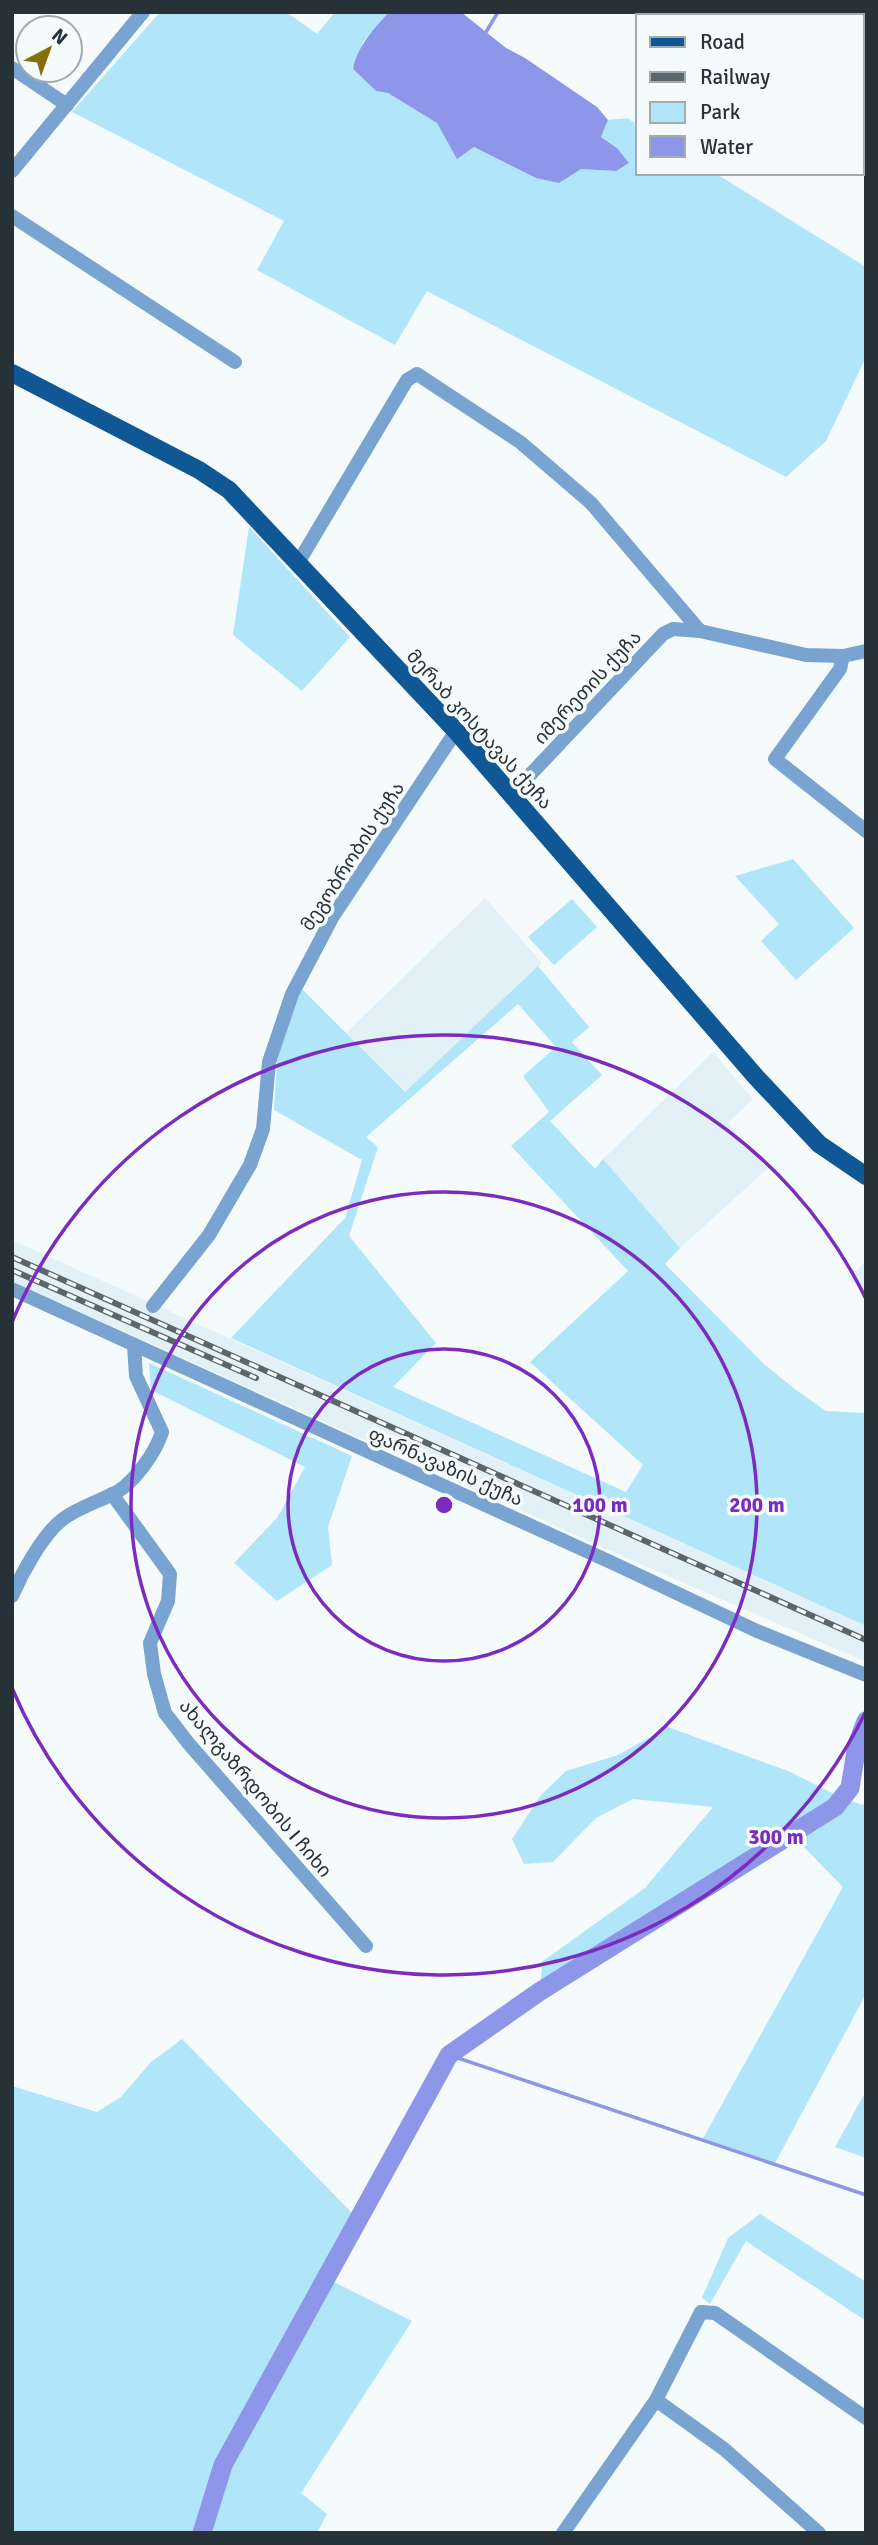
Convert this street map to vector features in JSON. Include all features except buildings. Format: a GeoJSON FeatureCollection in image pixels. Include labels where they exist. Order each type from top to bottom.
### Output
{"type":"FeatureCollection","features":[{"type":"Feature","properties":{"kind":"main road","name":"მერაბ კოსტავას ქუჩა"},"geometry":{"type":"LineString","coordinates":[[12,373],[199,470],[229,490],[456,731],[756,1077],[819,1144],[866,1177]]}},
{"type":"Feature","properties":{"kind":"street"},"geometry":{"type":"LineString","coordinates":[[12,171],[143,12]]}},
{"type":"Feature","properties":{"kind":"street"},"geometry":{"type":"LineString","coordinates":[[12,68],[67,104]]}},
{"type":"Feature","properties":{"kind":"street"},"geometry":{"type":"LineString","coordinates":[[12,216],[235,362]]}},
{"type":"Feature","properties":{"kind":"street"},"geometry":{"type":"LineString","coordinates":[[298,564],[407,380],[417,374],[520,442],[592,503],[700,631]]}},
{"type":"Feature","properties":{"kind":"street","name":"იმერეთის ქუჩა"},"geometry":{"type":"LineString","coordinates":[[512,794],[663,634],[673,629],[700,631],[806,655],[843,656],[866,651]]}},
{"type":"Feature","properties":{"kind":"street"},"geometry":{"type":"LineString","coordinates":[[843,656],[840,669],[775,759],[866,831]]}},
{"type":"Feature","properties":{"kind":"street","name":"მეგობრობის ქუჩა"},"geometry":{"type":"LineString","coordinates":[[153,1306],[209,1235],[250,1165],[263,1129],[268,1062],[298,983],[333,916],[456,731]]}},
{"type":"Feature","properties":{"kind":"street","name":"ფარნავაზის ქუჩა"},"geometry":{"type":"LineString","coordinates":[[12,1289],[617,1564],[757,1631],[866,1675]]}},
{"type":"Feature","properties":{"kind":"street"},"geometry":{"type":"LineString","coordinates":[[12,1596],[21,1575],[63,1519],[120,1490],[157,1448],[162,1432],[136,1376],[134,1345]]}},
{"type":"Feature","properties":{"kind":"street","name":"ახალგაზრდობის I ჩიხი"},"geometry":{"type":"LineString","coordinates":[[112,1494],[170,1574],[167,1601],[150,1643],[154,1674],[165,1713],[366,1946]]}},
{"type":"Feature","properties":{"kind":"street"},"geometry":{"type":"LineString","coordinates":[[563,2533],[656,2400],[701,2312],[715,2313],[866,2418]]}},
{"type":"Feature","properties":{"kind":"street"},"geometry":{"type":"LineString","coordinates":[[656,2400],[724,2449],[819,2533]]}},
{"type":"Feature","properties":{"kind":"shaded area"},"geometry":{"type":"Polygon","coordinates":[[[485,898],[542,963],[405,1092],[346,1033],[485,898]]]}},
{"type":"Feature","properties":{"kind":"shaded area"},"geometry":{"type":"Polygon","coordinates":[[[713,1052],[753,1099],[728,1123],[768,1168],[680,1248],[603,1159],[713,1052]]]}},
{"type":"Feature","properties":{"kind":"shaded area"},"geometry":{"type":"Polygon","coordinates":[[[12,1240],[866,1626],[866,1662],[622,1556],[12,1281],[12,1240]]]}},
{"type":"Feature","properties":{"kind":"shaded area"},"geometry":{"type":"Polygon","coordinates":[[[866,1260],[866,1293],[849,1280],[866,1260]]]}},
{"type":"Feature","properties":{"kind":"green space"},"geometry":{"type":"Polygon","coordinates":[[[160,12],[286,12],[317,34],[335,12],[389,12],[363,42],[353,69],[376,91],[388,93],[437,123],[457,158],[474,147],[536,178],[581,169],[616,171],[629,163],[617,148],[601,137],[608,120],[627,118],[636,124],[636,175],[718,175],[866,267],[866,357],[826,441],[786,477],[427,291],[395,345],[257,270],[284,221],[72,112],[160,12]]]}},
{"type":"Feature","properties":{"kind":"green space"},"geometry":{"type":"Polygon","coordinates":[[[249,527],[350,637],[302,691],[233,635],[249,527]]]}},
{"type":"Feature","properties":{"kind":"green space"},"geometry":{"type":"Polygon","coordinates":[[[793,859],[854,928],[796,980],[761,941],[779,924],[735,876],[793,859]]]}},
{"type":"Feature","properties":{"kind":"green space"},"geometry":{"type":"Polygon","coordinates":[[[572,899],[597,927],[554,965],[528,937],[572,899]]]}},
{"type":"Feature","properties":{"kind":"green space"},"geometry":{"type":"Polygon","coordinates":[[[538,966],[589,1027],[572,1042],[602,1075],[550,1121],[595,1169],[603,1159],[680,1248],[665,1264],[765,1365],[826,1411],[866,1413],[866,1626],[231,1338],[345,1218],[362,1160],[274,1110],[277,1060],[301,988],[405,1092],[538,966]],[[518,1004],[366,1137],[378,1147],[349,1236],[436,1343],[393,1387],[626,1492],[643,1465],[530,1362],[628,1271],[511,1146],[549,1112],[523,1076],[556,1047],[518,1004]]]}},
{"type":"Feature","properties":{"kind":"green space"},"geometry":{"type":"Polygon","coordinates":[[[149,1363],[352,1456],[328,1527],[332,1565],[277,1601],[234,1563],[277,1518],[305,1467],[151,1390],[149,1363]]]}},
{"type":"Feature","properties":{"kind":"green space"},"geometry":{"type":"Polygon","coordinates":[[[668,1727],[788,1771],[842,1798],[863,1805],[866,1798],[866,1994],[774,2165],[702,2140],[843,1887],[792,1835],[539,1992],[543,1961],[645,1888],[713,1807],[633,1799],[596,1818],[553,1862],[524,1864],[512,1839],[541,1795],[566,1771],[618,1755],[668,1727]]]}},
{"type":"Feature","properties":{"kind":"green space"},"geometry":{"type":"Polygon","coordinates":[[[182,2039],[358,2219],[326,2278],[412,2321],[301,2493],[327,2514],[317,2533],[12,2533],[12,2086],[97,2112],[121,2097],[151,2062],[182,2039]]]}},
{"type":"Feature","properties":{"kind":"green space"},"geometry":{"type":"Polygon","coordinates":[[[866,2091],[866,2158],[835,2147],[866,2091]]]}},
{"type":"Feature","properties":{"kind":"green space"},"geometry":{"type":"Polygon","coordinates":[[[760,2214],[866,2282],[866,2321],[746,2241],[710,2304],[702,2298],[728,2238],[760,2214]]]}},
{"type":"Feature","properties":{"kind":"water"},"geometry":{"type":"Polygon","coordinates":[[[389,12],[461,12],[506,48],[597,107],[608,120],[601,137],[617,148],[629,163],[616,171],[581,169],[559,183],[536,178],[474,147],[457,159],[437,123],[388,93],[376,91],[353,69],[362,45],[389,12]]]}},
{"type":"Feature","properties":{"kind":"waterway"},"geometry":{"type":"LineString","coordinates":[[486,32],[498,12]]}},
{"type":"Feature","properties":{"kind":"waterway"},"geometry":{"type":"LineString","coordinates":[[202,2533],[223,2465],[449,2055],[539,1992],[835,1807],[850,1788],[857,1745],[866,1721]]}},
{"type":"Feature","properties":{"kind":"waterway"},"geometry":{"type":"LineString","coordinates":[[449,2055],[866,2195]]}},
{"type":"Feature","properties":{"kind":"railway"},"geometry":{"type":"LineString","coordinates":[[12,1257],[866,1640]]}},
{"type":"Feature","properties":{"kind":"railway"},"geometry":{"type":"LineString","coordinates":[[12,1270],[256,1378]]}}]}
